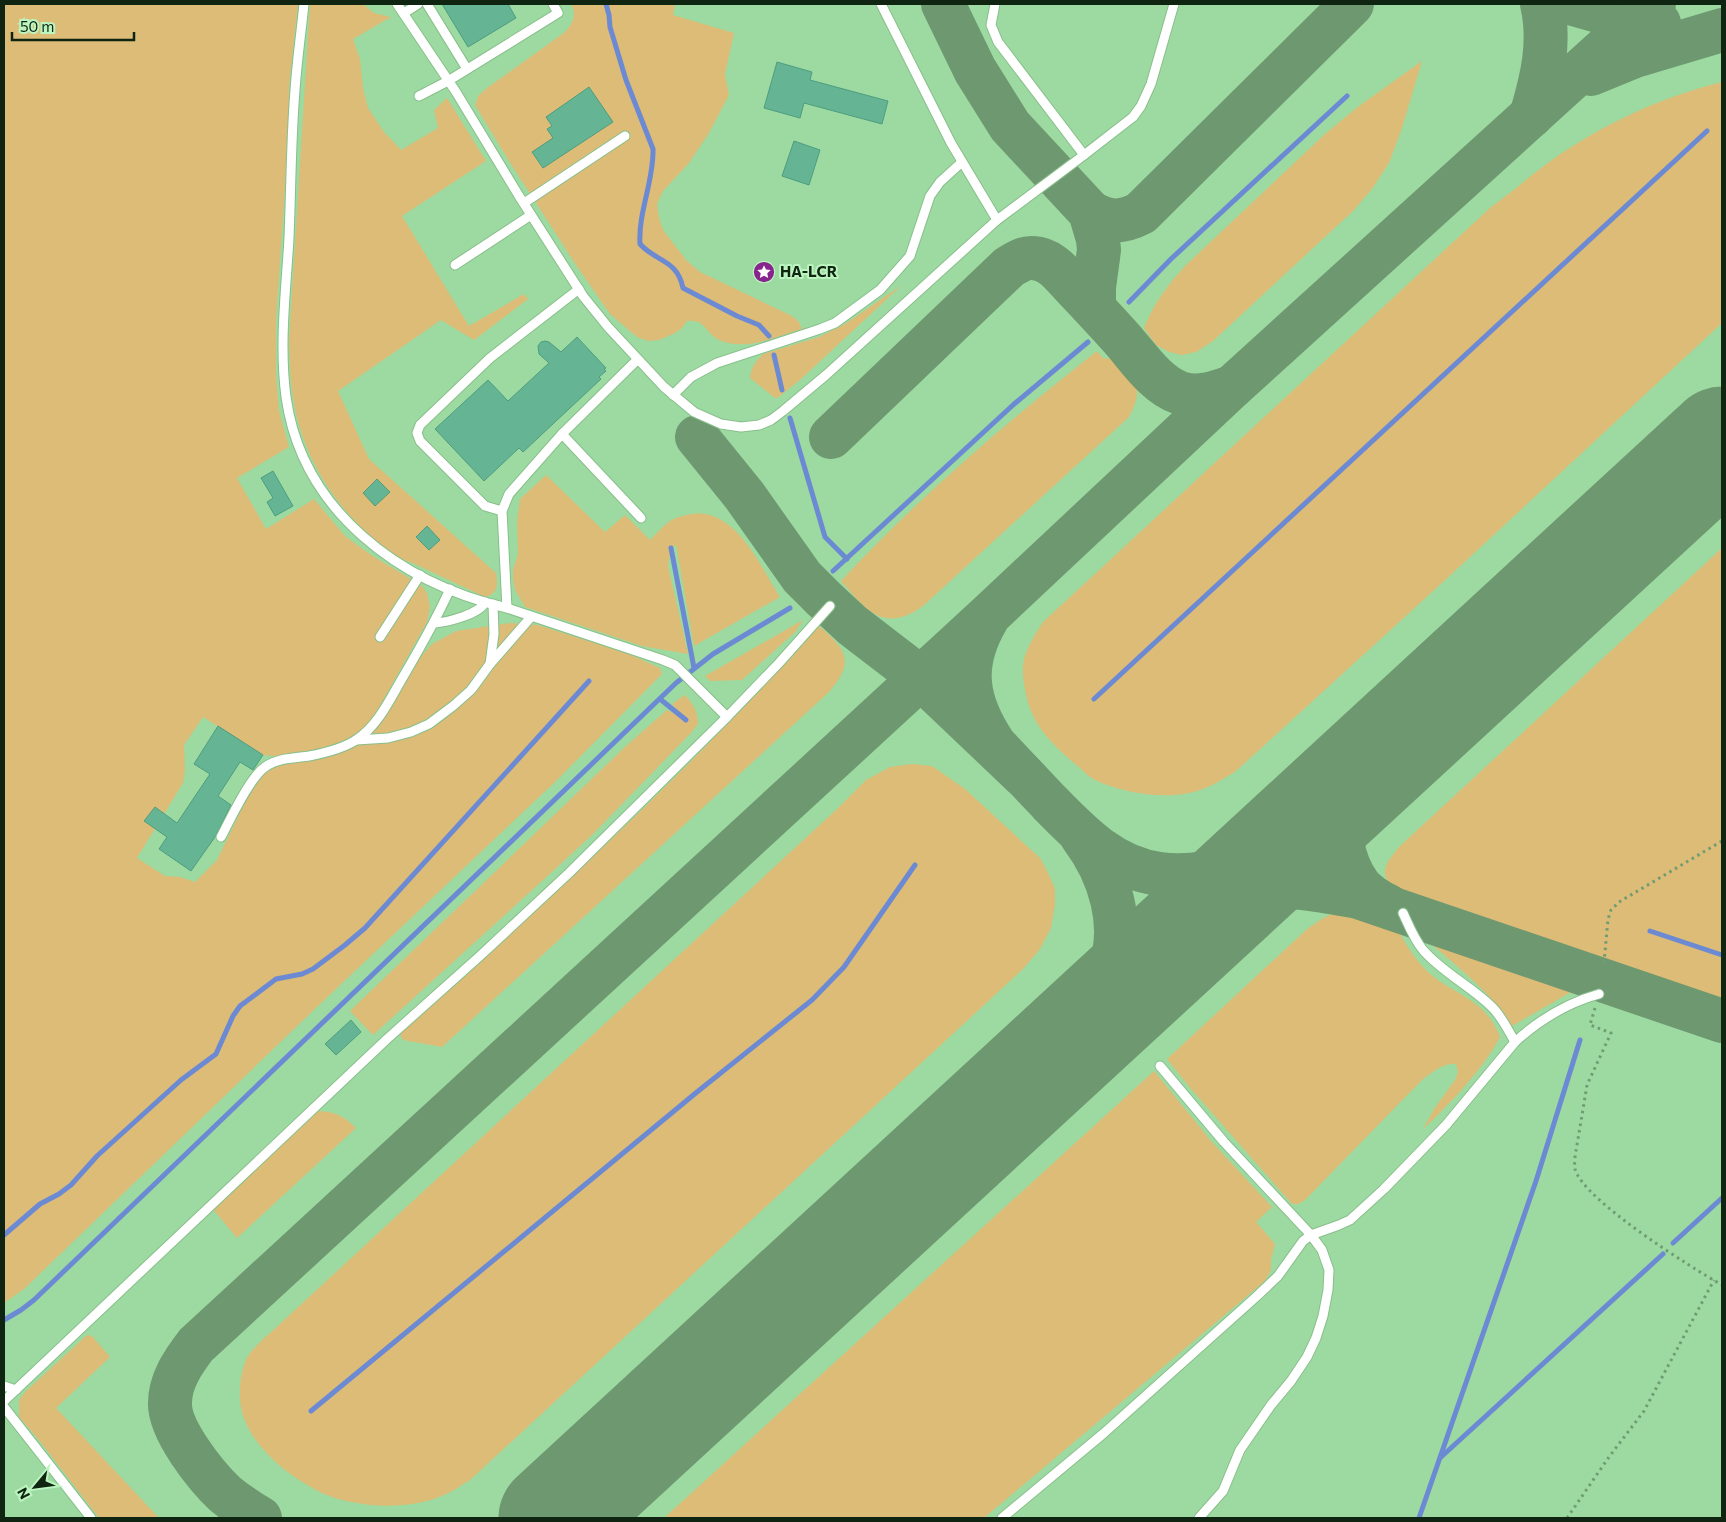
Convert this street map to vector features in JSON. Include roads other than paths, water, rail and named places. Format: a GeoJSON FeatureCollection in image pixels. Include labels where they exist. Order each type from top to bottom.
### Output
{"type":"FeatureCollection","features":[{"type":"Feature","properties":{"kind":"lane"},"geometry":{"type":"LineString","coordinates":[[304,4],[295,90],[283,344],[286,397],[299,446],[311,473],[325,497],[361,536],[386,556],[420,575],[450,589],[489,603],[676,666],[727,717]]}},
{"type":"Feature","properties":{"kind":"lane"},"geometry":{"type":"LineString","coordinates":[[397,4],[448,81],[579,289],[608,327],[673,395],[694,412],[721,424],[741,427],[759,425],[771,420],[826,374],[997,220],[1133,117],[1141,106],[1151,84],[1174,4]]}},
{"type":"Feature","properties":{"kind":"lane"},"geometry":{"type":"LineString","coordinates":[[404,13],[418,4]]}},
{"type":"Feature","properties":{"kind":"lane"},"geometry":{"type":"LineString","coordinates":[[427,4],[467,69]]}},
{"type":"Feature","properties":{"kind":"lane"},"geometry":{"type":"LineString","coordinates":[[419,96],[448,81],[558,12],[553,4]]}},
{"type":"Feature","properties":{"kind":"lane"},"geometry":{"type":"LineString","coordinates":[[881,4],[933,109],[997,220]]}},
{"type":"Feature","properties":{"kind":"lane"},"geometry":{"type":"LineString","coordinates":[[996,4],[991,25],[998,42],[1084,155]]}},
{"type":"Feature","properties":{"kind":"lane"},"geometry":{"type":"LineString","coordinates":[[524,204],[625,136]]}},
{"type":"Feature","properties":{"kind":"lane"},"geometry":{"type":"LineString","coordinates":[[673,395],[691,377],[717,363],[835,323],[880,290],[910,256],[930,196],[940,182],[962,162]]}},
{"type":"Feature","properties":{"kind":"lane"},"geometry":{"type":"LineString","coordinates":[[455,265],[531,215]]}},
{"type":"Feature","properties":{"kind":"lane"},"geometry":{"type":"LineString","coordinates":[[502,512],[485,506],[420,441],[417,433],[420,425],[490,358],[579,289]]}},
{"type":"Feature","properties":{"kind":"lane"},"geometry":{"type":"LineString","coordinates":[[507,608],[502,512],[509,494],[562,434],[638,360]]}},
{"type":"Feature","properties":{"kind":"lane"},"geometry":{"type":"LineString","coordinates":[[562,434],[641,518]]}},
{"type":"Feature","properties":{"kind":"lane"},"geometry":{"type":"LineString","coordinates":[[380,637],[420,575]]}},
{"type":"Feature","properties":{"kind":"lane"},"geometry":{"type":"LineString","coordinates":[[220,837],[254,777],[264,767],[278,760],[338,749],[367,732],[378,718],[434,623],[450,589]]}},
{"type":"Feature","properties":{"kind":"lane"},"geometry":{"type":"LineString","coordinates":[[434,623],[445,622],[476,612],[489,603]]}},
{"type":"Feature","properties":{"kind":"lane"},"geometry":{"type":"LineString","coordinates":[[489,603],[494,634],[490,664]]}},
{"type":"Feature","properties":{"kind":"lane"},"geometry":{"type":"LineString","coordinates":[[4,1401],[387,1039],[569,873],[727,717],[830,606]]}},
{"type":"Feature","properties":{"kind":"lane"},"geometry":{"type":"LineString","coordinates":[[355,740],[388,738],[411,732],[429,724],[471,690],[490,664],[531,617]]}},
{"type":"Feature","properties":{"kind":"lane"},"geometry":{"type":"LineString","coordinates":[[1403,913],[1412,934],[1424,950],[1493,1008],[1505,1023],[1515,1042]]}},
{"type":"Feature","properties":{"kind":"lane"},"geometry":{"type":"LineString","coordinates":[[1002,1518],[1104,1433],[1250,1302],[1278,1276],[1303,1241],[1310,1235],[1350,1220],[1377,1196],[1452,1118],[1515,1042],[1530,1029],[1553,1014],[1580,999],[1599,994]]}},
{"type":"Feature","properties":{"kind":"lane"},"geometry":{"type":"LineString","coordinates":[[1160,1066],[1224,1142],[1310,1235],[1322,1250],[1329,1270],[1328,1290],[1323,1316],[1307,1358],[1240,1450],[1223,1491],[1199,1518]]}},
{"type":"Feature","properties":{"kind":"lane"},"geometry":{"type":"LineString","coordinates":[[4,1386],[16,1390]]}},
{"type":"Feature","properties":{"kind":"lane"},"geometry":{"type":"LineString","coordinates":[[4,1407],[91,1518]]}},
{"type":"Feature","properties":{"kind":"waterway"},"geometry":{"type":"LineString","coordinates":[[606,4],[610,27],[626,80],[653,149],[651,173],[641,220],[640,244],[676,271],[683,288],[737,316],[759,325],[769,336]]}},
{"type":"Feature","properties":{"kind":"waterway"},"geometry":{"type":"LineString","coordinates":[[1129,302],[1171,259],[1347,96]]}},
{"type":"Feature","properties":{"kind":"waterway"},"geometry":{"type":"LineString","coordinates":[[1094,699],[1707,131]]}},
{"type":"Feature","properties":{"kind":"waterway"},"geometry":{"type":"LineString","coordinates":[[833,571],[1013,405],[1088,342]]}},
{"type":"Feature","properties":{"kind":"waterway"},"geometry":{"type":"LineString","coordinates":[[774,355],[782,390]]}},
{"type":"Feature","properties":{"kind":"waterway"},"geometry":{"type":"LineString","coordinates":[[790,418],[825,537],[847,559]]}},
{"type":"Feature","properties":{"kind":"waterway"},"geometry":{"type":"LineString","coordinates":[[671,548],[694,668]]}},
{"type":"Feature","properties":{"kind":"waterway"},"geometry":{"type":"LineString","coordinates":[[4,1320],[34,1300],[676,683],[713,654],[790,608]]}},
{"type":"Feature","properties":{"kind":"waterway"},"geometry":{"type":"LineString","coordinates":[[4,1235],[40,1204],[71,1185],[97,1156],[181,1080],[216,1054],[233,1016],[240,1006],[276,979],[302,974],[313,969],[365,928],[589,681]]}},
{"type":"Feature","properties":{"kind":"waterway"},"geometry":{"type":"LineString","coordinates":[[660,699],[686,720]]}},
{"type":"Feature","properties":{"kind":"waterway"},"geometry":{"type":"LineString","coordinates":[[311,1411],[697,1092],[812,1000],[844,967],[915,865]]}},
{"type":"Feature","properties":{"kind":"waterway"},"geometry":{"type":"LineString","coordinates":[[1650,931],[1722,955]]}},
{"type":"Feature","properties":{"kind":"waterway"},"geometry":{"type":"LineString","coordinates":[[1419,1518],[1536,1181],[1580,1040]]}},
{"type":"Feature","properties":{"kind":"waterway"},"geometry":{"type":"LineString","coordinates":[[1673,1243],[1722,1198]]}},
{"type":"Feature","properties":{"kind":"waterway"},"geometry":{"type":"LineString","coordinates":[[1440,1458],[1663,1254]]}},
{"type":"Feature","properties":{"kind":"place","name":"HA-LCR"},"geometry":{"type":"Point","coordinates":[764,272]}}]}
